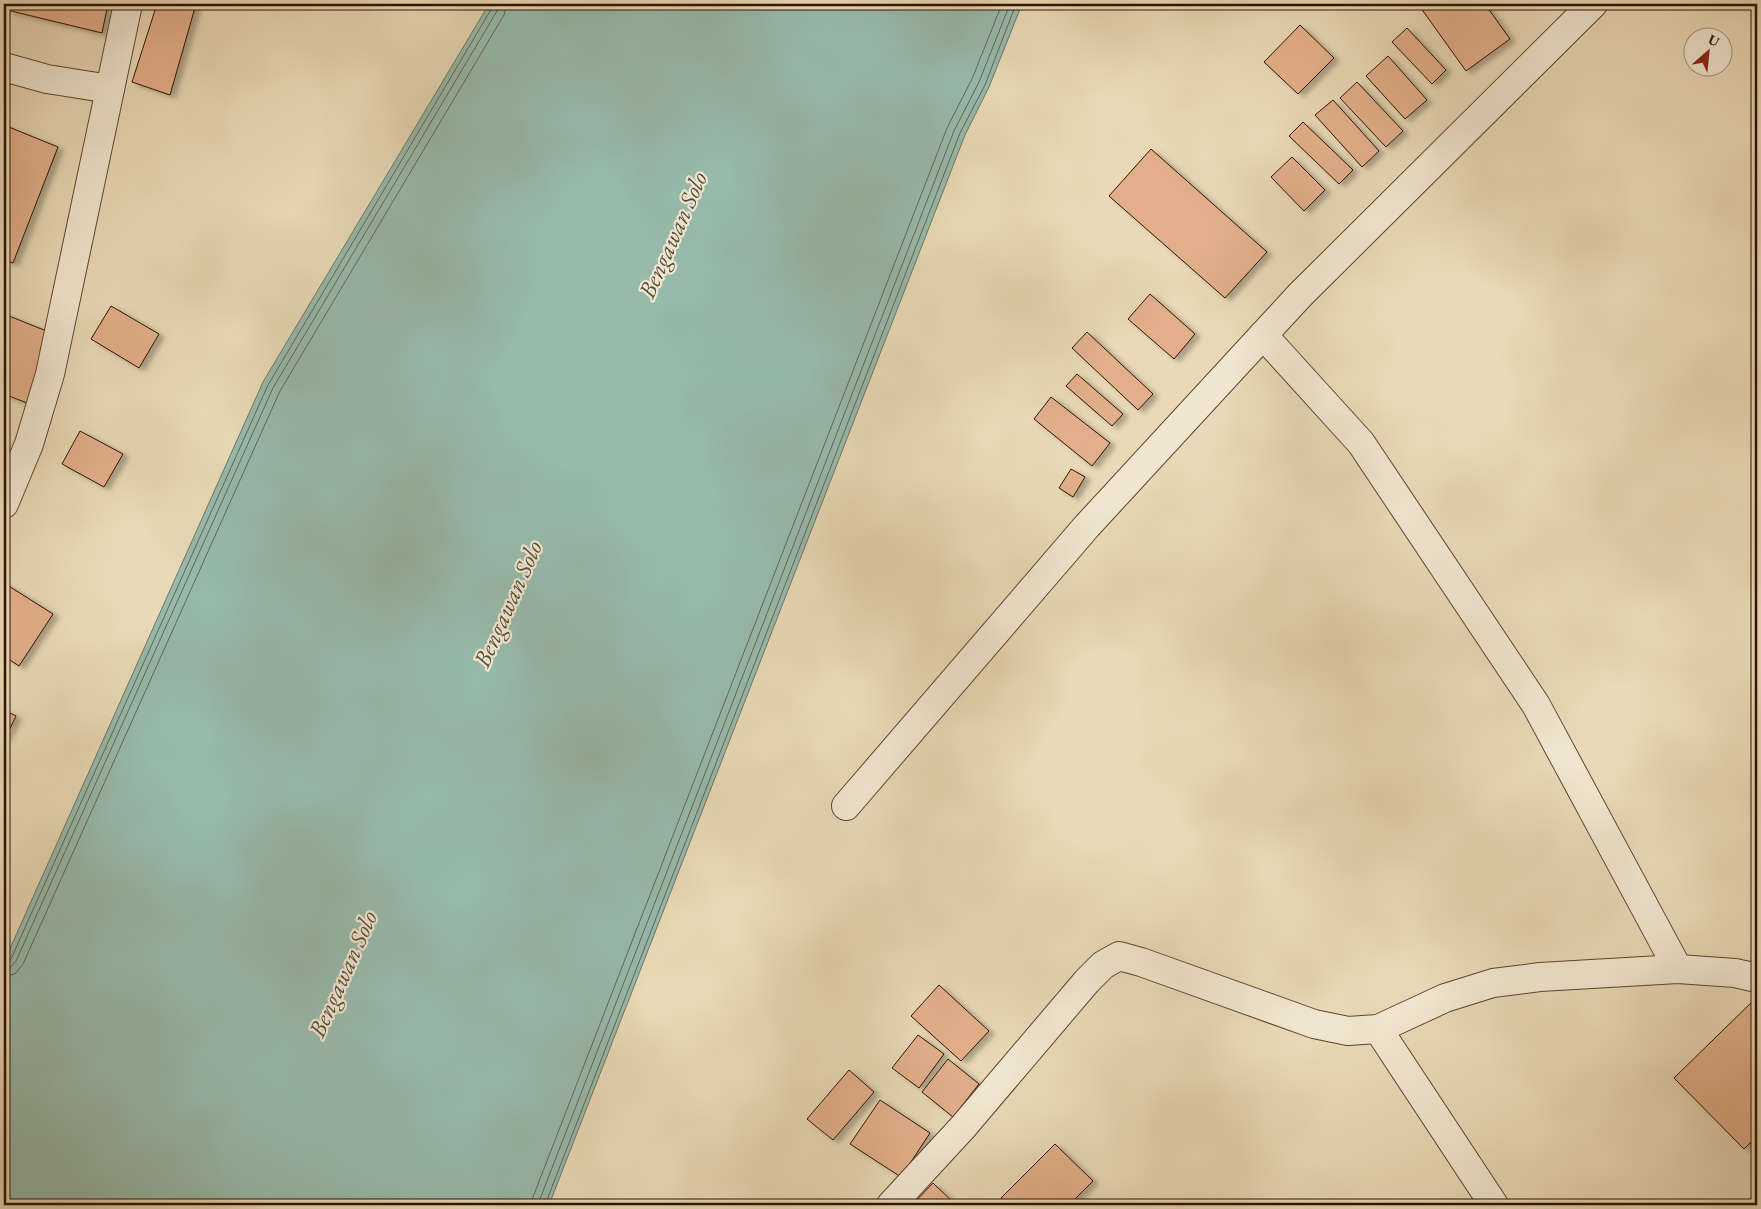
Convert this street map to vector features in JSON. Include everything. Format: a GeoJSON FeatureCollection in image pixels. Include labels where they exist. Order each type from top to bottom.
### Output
{"type":"FeatureCollection","features":[{"type":"Feature","properties":{"kind":"street"},"geometry":{"type":"LineString","coordinates":[[4,504],[29,444],[50,374],[128,4]]}},
{"type":"Feature","properties":{"kind":"street"},"geometry":{"type":"LineString","coordinates":[[846,806],[1087,526],[1300,295],[1593,4]]}},
{"type":"Feature","properties":{"kind":"street"},"geometry":{"type":"LineString","coordinates":[[4,67],[47,79],[110,89]]}},
{"type":"Feature","properties":{"kind":"street"},"geometry":{"type":"LineString","coordinates":[[1263,335],[1361,444],[1536,705],[1678,969]]}},
{"type":"Feature","properties":{"kind":"street"},"geometry":{"type":"LineString","coordinates":[[891,1205],[964,1127],[1087,981],[1103,965],[1119,956],[1141,962],[1314,1024],[1348,1031],[1378,1029],[1445,998],[1493,983],[1540,977],[1678,969],[1735,973],[1757,978]]}},
{"type":"Feature","properties":{"kind":"street"},"geometry":{"type":"LineString","coordinates":[[1378,1029],[1494,1205]]}},
{"type":"Feature","properties":{"kind":"water","name":"Bengawan Solo"},"geometry":{"type":"Polygon","coordinates":[[[489,4],[1022,4],[989,87],[965,135],[549,1205],[4,1205],[4,962],[263,382],[489,4]]]}},
{"type":"Feature","properties":{"kind":"building"},"geometry":{"type":"Polygon","coordinates":[[[9,4],[108,4],[102,33],[7,10],[9,4]]]}},
{"type":"Feature","properties":{"kind":"building"},"geometry":{"type":"Polygon","coordinates":[[[157,4],[196,4],[170,95],[132,82],[157,4]]]}},
{"type":"Feature","properties":{"kind":"building"},"geometry":{"type":"Polygon","coordinates":[[[1418,4],[1485,4],[1510,39],[1466,71],[1418,4]]]}},
{"type":"Feature","properties":{"kind":"building"},"geometry":{"type":"Polygon","coordinates":[[[1300,25],[1334,58],[1298,94],[1264,62],[1300,25]]]}},
{"type":"Feature","properties":{"kind":"building"},"geometry":{"type":"Polygon","coordinates":[[[1407,28],[1446,70],[1432,84],[1392,42],[1407,28]]]}},
{"type":"Feature","properties":{"kind":"building"},"geometry":{"type":"Polygon","coordinates":[[[1388,56],[1427,100],[1405,119],[1366,76],[1388,56]]]}},
{"type":"Feature","properties":{"kind":"building"},"geometry":{"type":"Polygon","coordinates":[[[1357,82],[1403,131],[1386,147],[1340,98],[1357,82]]]}},
{"type":"Feature","properties":{"kind":"building"},"geometry":{"type":"Polygon","coordinates":[[[1333,100],[1379,151],[1362,167],[1315,115],[1333,100]]]}},
{"type":"Feature","properties":{"kind":"building"},"geometry":{"type":"Polygon","coordinates":[[[1303,122],[1353,170],[1339,184],[1289,136],[1303,122]]]}},
{"type":"Feature","properties":{"kind":"building"},"geometry":{"type":"Polygon","coordinates":[[[4,125],[58,147],[13,263],[4,260],[4,125]]]}},
{"type":"Feature","properties":{"kind":"building"},"geometry":{"type":"Polygon","coordinates":[[[1151,149],[1267,252],[1225,298],[1109,196],[1151,149]]]}},
{"type":"Feature","properties":{"kind":"building"},"geometry":{"type":"Polygon","coordinates":[[[1292,157],[1325,190],[1304,211],[1271,177],[1292,157]]]}},
{"type":"Feature","properties":{"kind":"building"},"geometry":{"type":"Polygon","coordinates":[[[1150,294],[1195,334],[1174,359],[1128,319],[1150,294]]]}},
{"type":"Feature","properties":{"kind":"building"},"geometry":{"type":"Polygon","coordinates":[[[111,306],[159,334],[139,368],[91,339],[111,306]]]}},
{"type":"Feature","properties":{"kind":"building"},"geometry":{"type":"Polygon","coordinates":[[[4,314],[54,334],[27,403],[4,394],[4,314]]]}},
{"type":"Feature","properties":{"kind":"building"},"geometry":{"type":"Polygon","coordinates":[[[1087,332],[1153,394],[1138,410],[1072,348],[1087,332]]]}},
{"type":"Feature","properties":{"kind":"building"},"geometry":{"type":"Polygon","coordinates":[[[1077,374],[1123,414],[1112,426],[1066,386],[1077,374]]]}},
{"type":"Feature","properties":{"kind":"building"},"geometry":{"type":"Polygon","coordinates":[[[1051,397],[1110,443],[1092,466],[1034,419],[1051,397]]]}},
{"type":"Feature","properties":{"kind":"building"},"geometry":{"type":"Polygon","coordinates":[[[80,431],[123,454],[104,487],[62,464],[80,431]]]}},
{"type":"Feature","properties":{"kind":"building"},"geometry":{"type":"Polygon","coordinates":[[[1071,469],[1085,477],[1073,497],[1059,488],[1071,469]]]}},
{"type":"Feature","properties":{"kind":"building"},"geometry":{"type":"Polygon","coordinates":[[[4,583],[53,614],[19,666],[4,656],[4,583]]]}},
{"type":"Feature","properties":{"kind":"building"},"geometry":{"type":"Polygon","coordinates":[[[4,710],[16,716],[4,741],[4,710]]]}},
{"type":"Feature","properties":{"kind":"building"},"geometry":{"type":"Polygon","coordinates":[[[939,985],[989,1031],[961,1061],[911,1016],[939,985]]]}},
{"type":"Feature","properties":{"kind":"building"},"geometry":{"type":"Polygon","coordinates":[[[1757,997],[1757,1136],[1744,1149],[1674,1078],[1757,997]]]}},
{"type":"Feature","properties":{"kind":"building"},"geometry":{"type":"Polygon","coordinates":[[[918,1035],[944,1054],[919,1088],[892,1068],[918,1035]]]}},
{"type":"Feature","properties":{"kind":"building"},"geometry":{"type":"Polygon","coordinates":[[[948,1059],[979,1084],[953,1117],[922,1092],[948,1059]]]}},
{"type":"Feature","properties":{"kind":"building"},"geometry":{"type":"Polygon","coordinates":[[[849,1070],[874,1092],[833,1140],[807,1119],[849,1070]]]}},
{"type":"Feature","properties":{"kind":"building"},"geometry":{"type":"Polygon","coordinates":[[[880,1100],[930,1133],[901,1177],[850,1144],[880,1100]]]}},
{"type":"Feature","properties":{"kind":"building"},"geometry":{"type":"Polygon","coordinates":[[[1055,1144],[1093,1181],[1069,1205],[1008,1205],[1001,1198],[1055,1144]]]}},
{"type":"Feature","properties":{"kind":"building"},"geometry":{"type":"Polygon","coordinates":[[[933,1183],[956,1205],[912,1205],[933,1183]]]}}]}
